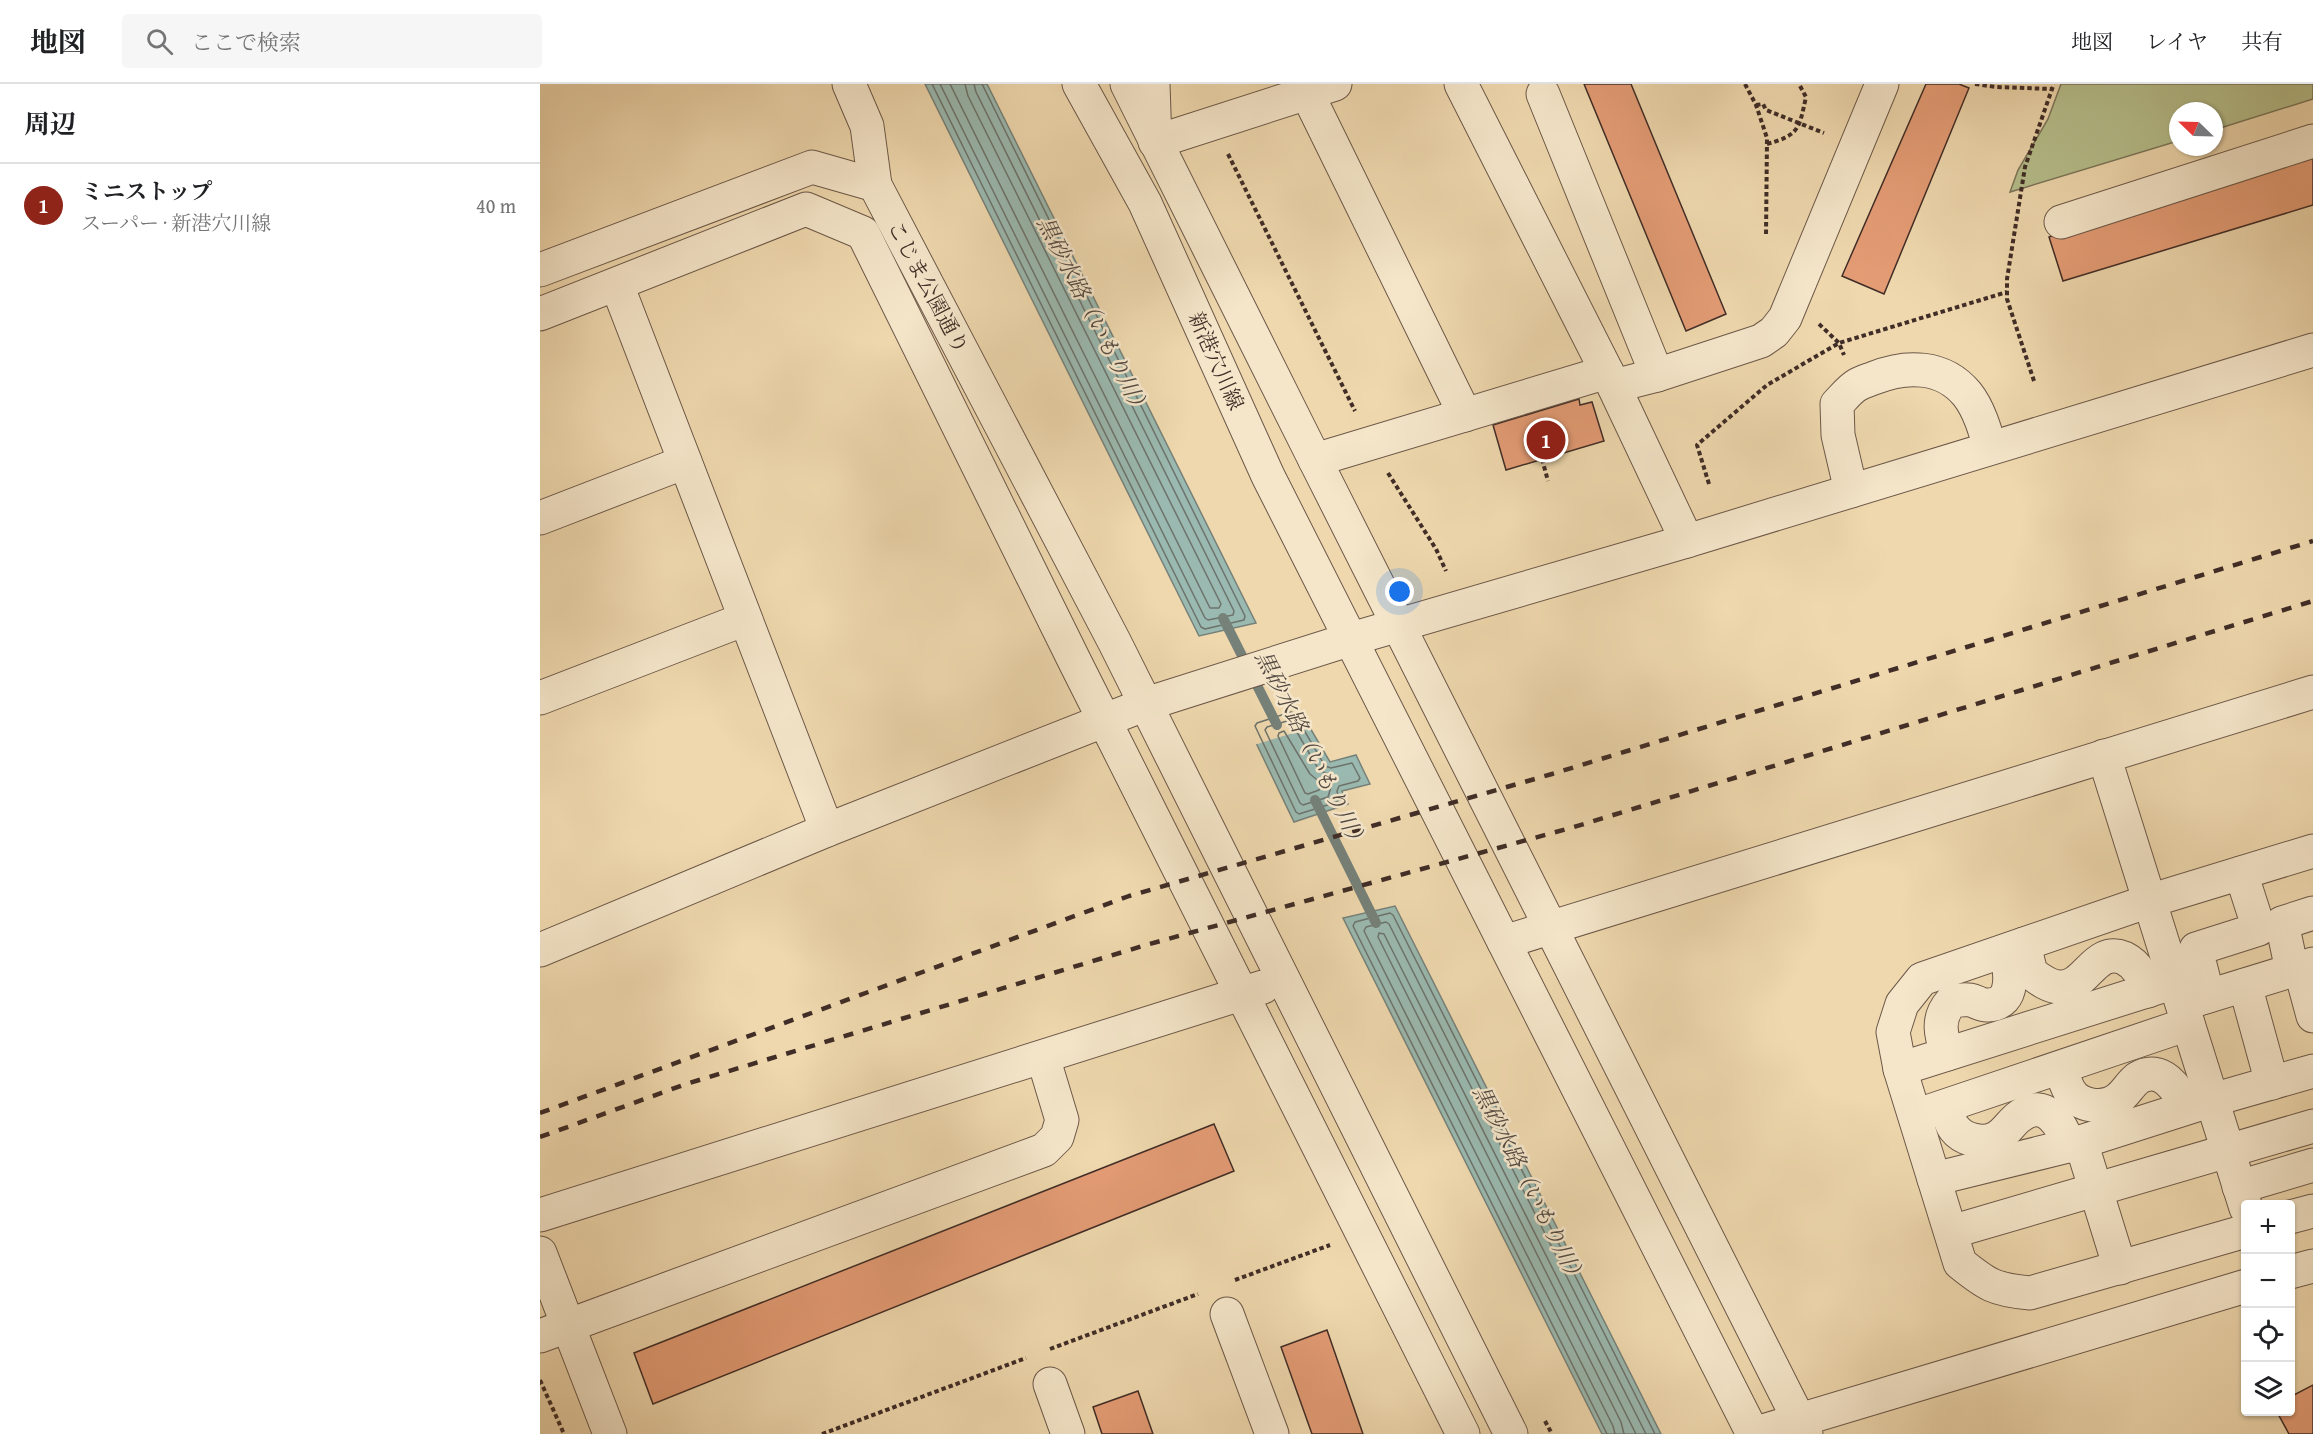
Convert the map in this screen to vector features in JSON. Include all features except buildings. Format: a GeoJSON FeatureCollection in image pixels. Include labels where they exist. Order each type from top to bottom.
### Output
{"type":"FeatureCollection","features":[{"type":"Feature","properties":{"kind":"street","name":"こじま公園通り"},"geometry":{"type":"LineString","coordinates":[[849,84],[867,126],[875,185],[1146,704],[1511,1434]]}},
{"type":"Feature","properties":{"kind":"street"},"geometry":{"type":"LineString","coordinates":[[1057,84],[1115,183],[1145,203]]}},
{"type":"Feature","properties":{"kind":"street","name":"新港穴川線"},"geometry":{"type":"LineString","coordinates":[[1079,84],[1145,203],[1268,476],[1753,1434]]}},
{"type":"Feature","properties":{"kind":"street","name":"新港穴川線"},"geometry":{"type":"LineString","coordinates":[[1127,84],[1802,1426]]}},
{"type":"Feature","properties":{"kind":"street"},"geometry":{"type":"LineString","coordinates":[[1153,84],[1155,142],[1321,88],[1465,415]]}},
{"type":"Feature","properties":{"kind":"street"},"geometry":{"type":"LineString","coordinates":[[1461,84],[1611,379],[1687,541]]}},
{"type":"Feature","properties":{"kind":"street"},"geometry":{"type":"LineString","coordinates":[[1315,460],[1465,415],[1611,379],[1657,375],[1761,341],[1774,332],[1785,318],[1882,84]]}},
{"type":"Feature","properties":{"kind":"street"},"geometry":{"type":"LineString","coordinates":[[1542,94],[1657,375]]}},
{"type":"Feature","properties":{"kind":"street"},"geometry":{"type":"LineString","coordinates":[[2061,222],[2313,141]]}},
{"type":"Feature","properties":{"kind":"street"},"geometry":{"type":"LineString","coordinates":[[540,270],[812,167],[875,185]]}},
{"type":"Feature","properties":{"kind":"street","name":"こじま公園通り"},"geometry":{"type":"LineString","coordinates":[[540,314],[806,209],[863,233],[1104,721],[1463,1434]]}},
{"type":"Feature","properties":{"kind":"street"},"geometry":{"type":"LineString","coordinates":[[617,285],[827,830]]}},
{"type":"Feature","properties":{"kind":"street"},"geometry":{"type":"LineString","coordinates":[[540,950],[827,830],[1146,704],[1351,639],[1687,541],[2313,350]]}},
{"type":"Feature","properties":{"kind":"street"},"geometry":{"type":"LineString","coordinates":[[1851,491],[1838,435],[1838,404],[1857,385],[1880,375],[1919,368],[1937,372],[1954,382],[1967,394],[1982,421],[1990,448]]}},
{"type":"Feature","properties":{"kind":"street"},"geometry":{"type":"LineString","coordinates":[[540,518],[685,462]]}},
{"type":"Feature","properties":{"kind":"street"},"geometry":{"type":"LineString","coordinates":[[540,698],[746,619]]}},
{"type":"Feature","properties":{"kind":"street"},"geometry":{"type":"LineString","coordinates":[[1504,942],[2313,692]]}},
{"type":"Feature","properties":{"kind":"street"},"geometry":{"type":"LineString","coordinates":[[2104,756],[2180,1000],[2198,1104],[2228,1151],[2242,1197],[2313,1165]]}},
{"type":"Feature","properties":{"kind":"street"},"geometry":{"type":"LineString","coordinates":[[2241,1232],[2030,1293],[2005,1291],[1982,1280],[1960,1263],[1900,1069],[1893,1032],[1902,1005],[1922,979],[2149,901],[2313,851]]}},
{"type":"Feature","properties":{"kind":"street"},"geometry":{"type":"LineString","coordinates":[[1915,1116],[2061,1068],[2180,1000],[2196,949],[2259,929],[2241,873]]}},
{"type":"Feature","properties":{"kind":"street"},"geometry":{"type":"LineString","coordinates":[[2272,1083],[2281,1030],[2302,967],[2282,923],[2313,913]]}},
{"type":"Feature","properties":{"kind":"street"},"geometry":{"type":"LineString","coordinates":[[2015,947],[2031,973],[2049,985],[2060,987],[2072,985],[2100,959],[2109,956],[2120,957],[2136,966],[2180,1000]]}},
{"type":"Feature","properties":{"kind":"street"},"geometry":{"type":"LineString","coordinates":[[1947,1054],[1940,1032],[1946,1008],[1951,1002],[1968,999],[1985,1006],[1996,1004],[2004,997],[2011,979],[2015,947]]}},
{"type":"Feature","properties":{"kind":"street"},"geometry":{"type":"LineString","coordinates":[[1900,1069],[1947,1054],[2245,985],[2302,967]]}},
{"type":"Feature","properties":{"kind":"street"},"geometry":{"type":"LineString","coordinates":[[540,1215],[1284,981]]}},
{"type":"Feature","properties":{"kind":"street"},"geometry":{"type":"LineString","coordinates":[[2245,985],[2281,1030]]}},
{"type":"Feature","properties":{"kind":"street"},"geometry":{"type":"LineString","coordinates":[[554,1332],[1044,1150],[1057,1137],[1062,1120],[1043,1057]]}},
{"type":"Feature","properties":{"kind":"street"},"geometry":{"type":"LineString","coordinates":[[2061,1068],[2069,1092],[2088,1104],[2098,1106],[2110,1104],[2138,1078],[2148,1074],[2158,1076],[2174,1085],[2181,1095],[2198,1104]]}},
{"type":"Feature","properties":{"kind":"street"},"geometry":{"type":"LineString","coordinates":[[1934,1179],[2075,1144],[2198,1104],[2313,1071]]}},
{"type":"Feature","properties":{"kind":"street"},"geometry":{"type":"LineString","coordinates":[[1947,1106],[1953,1127],[1962,1135],[1982,1142],[1994,1140],[2022,1114],[2031,1110],[2042,1111],[2058,1121],[2075,1144],[2096,1189],[2120,1268]]}},
{"type":"Feature","properties":{"kind":"street"},"geometry":{"type":"LineString","coordinates":[[1951,1232],[2313,1126]]}},
{"type":"Feature","properties":{"kind":"street"},"geometry":{"type":"LineString","coordinates":[[2295,1215],[2313,1210]]}},
{"type":"Feature","properties":{"kind":"street"},"geometry":{"type":"LineString","coordinates":[[540,1253],[554,1332],[610,1434]]}},
{"type":"Feature","properties":{"kind":"street"},"geometry":{"type":"LineString","coordinates":[[2295,1271],[2313,1266]]}},
{"type":"Feature","properties":{"kind":"street"},"geometry":{"type":"LineString","coordinates":[[1753,1434],[1802,1426],[2241,1288]]}},
{"type":"Feature","properties":{"kind":"street"},"geometry":{"type":"LineString","coordinates":[[1221,1295],[1272,1434]]}},
{"type":"Feature","properties":{"kind":"street"},"geometry":{"type":"LineString","coordinates":[[1050,1384],[1068,1434]]}},
{"type":"Feature","properties":{"kind":"path"},"geometry":{"type":"LineString","coordinates":[[1744,84],[1756,105],[1767,144],[1766,235]]}},
{"type":"Feature","properties":{"kind":"path"},"geometry":{"type":"LineString","coordinates":[[1767,144],[1789,138],[1800,124],[1806,97],[1799,84]]}},
{"type":"Feature","properties":{"kind":"path"},"geometry":{"type":"LineString","coordinates":[[1975,84],[1996,87],[2053,86],[2025,167],[2007,279],[2007,299],[2034,381]]}},
{"type":"Feature","properties":{"kind":"path"},"geometry":{"type":"LineString","coordinates":[[1756,105],[1763,104],[1766,110],[1857,146]]}},
{"type":"Feature","properties":{"kind":"path"},"geometry":{"type":"LineString","coordinates":[[1224,147],[1372,443],[1436,549],[1446,571]]}},
{"type":"Feature","properties":{"kind":"path"},"geometry":{"type":"LineString","coordinates":[[1542,459],[1548,482]]}},
{"type":"Feature","properties":{"kind":"path"},"geometry":{"type":"LineString","coordinates":[[1042,1352],[1221,1295],[1362,1233]]}},
{"type":"Feature","properties":{"kind":"path"},"geometry":{"type":"LineString","coordinates":[[822,1434],[1031,1356]]}},
{"type":"Feature","properties":{"kind":"path"},"geometry":{"type":"LineString","coordinates":[[540,1380],[564,1434]]}},
{"type":"Feature","properties":{"kind":"green space"},"geometry":{"type":"Polygon","coordinates":[[[2061,84],[2313,84],[2313,99],[2223,127],[2223,102],[2169,102],[2169,144],[2010,192],[2018,170],[2048,119],[2061,84]]]}},
{"type":"Feature","properties":{"kind":"water"},"geometry":{"type":"Polygon","coordinates":[[[925,84],[987,84],[1256,623],[1199,636],[925,84]]]}},
{"type":"Feature","properties":{"kind":"water"},"geometry":{"type":"Polygon","coordinates":[[[1296,704],[1330,762],[1356,755],[1370,784],[1342,791],[1348,804],[1294,822],[1245,720],[1296,704]]]}},
{"type":"Feature","properties":{"kind":"water"},"geometry":{"type":"Polygon","coordinates":[[[1395,906],[1661,1434],[1602,1434],[1343,918],[1395,906]]]}},
{"type":"Feature","properties":{"kind":"pier"},"geometry":{"type":"Polygon","coordinates":[[[1296,701],[1313,727],[1254,745],[1242,721],[1243,718],[1296,701]]]}},
{"type":"Feature","properties":{"kind":"waterway","name":"黒砂水路（いもり川）"},"geometry":{"type":"LineString","coordinates":[[1223,618],[1277,725]]}},
{"type":"Feature","properties":{"kind":"waterway","name":"黒砂水路（いもり川）"},"geometry":{"type":"LineString","coordinates":[[1315,800],[1376,923]]}},
{"type":"Feature","properties":{"kind":"railway"},"geometry":{"type":"LineString","coordinates":[[540,1113],[1129,896],[1552,774],[2313,541]]}},
{"type":"Feature","properties":{"kind":"railway"},"geometry":{"type":"LineString","coordinates":[[540,1137],[686,1084],[1146,945],[1574,827],[2313,601]]}},
{"type":"Feature","properties":{"kind":"place","name":"ミニストップ"},"geometry":{"type":"Point","coordinates":[1546,440]}}]}
